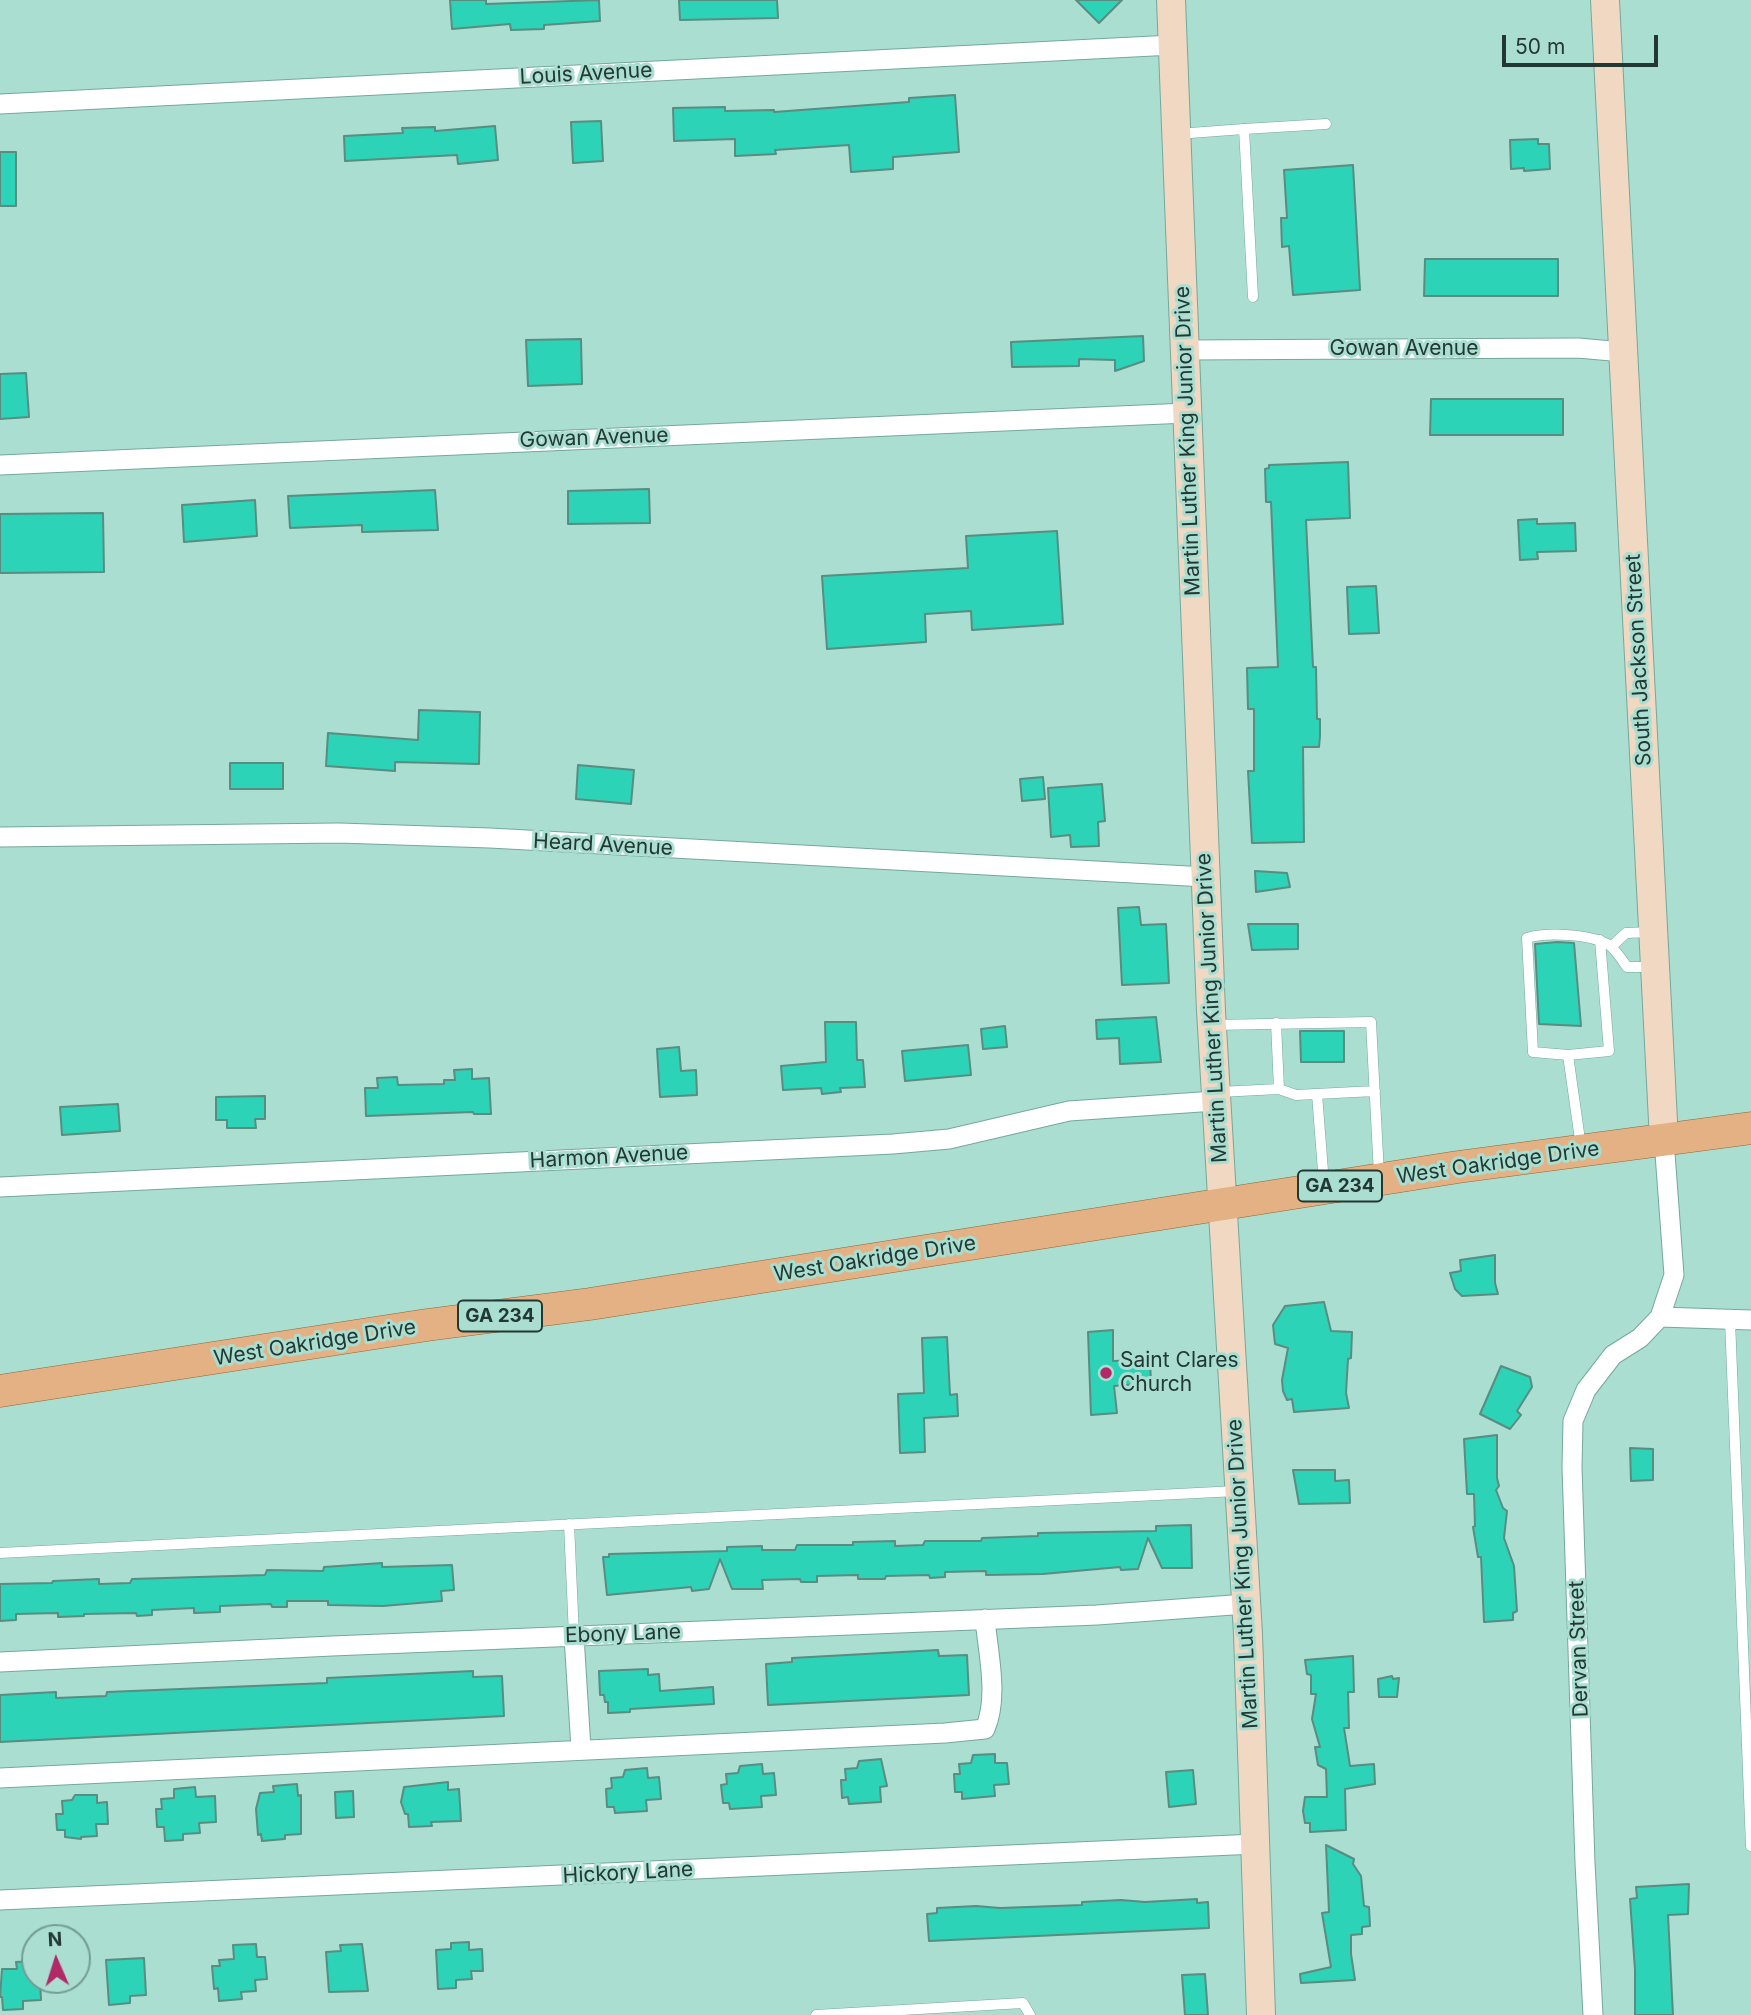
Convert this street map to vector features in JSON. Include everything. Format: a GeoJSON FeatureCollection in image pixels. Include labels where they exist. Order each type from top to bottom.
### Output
{"type":"FeatureCollection","features":[{"type":"Feature","properties":{"kind":"main road","name":"West Oakridge Drive"},"geometry":{"type":"LineString","coordinates":[[0,1391],[427,1325],[603,1302],[1325,1188],[1751,1128]]}},
{"type":"Feature","properties":{"kind":"street","name":"Martin Luther King Junior Drive"},"geometry":{"type":"LineString","coordinates":[[1171,0],[1215,1097],[1246,1604],[1261,2015]]}},
{"type":"Feature","properties":{"kind":"street","name":"South Jackson Street"},"geometry":{"type":"LineString","coordinates":[[1605,0],[1664,1140],[1674,1275],[1660,1317]]}},
{"type":"Feature","properties":{"kind":"street","name":"Louis Avenue"},"geometry":{"type":"LineString","coordinates":[[0,104],[1172,45]]}},
{"type":"Feature","properties":{"kind":"street","name":"Gowan Avenue"},"geometry":{"type":"LineString","coordinates":[[1185,350],[1578,348],[1623,352]]}},
{"type":"Feature","properties":{"kind":"street","name":"Gowan Avenue"},"geometry":{"type":"LineString","coordinates":[[0,465],[1187,413]]}},
{"type":"Feature","properties":{"kind":"street","name":"Heard Avenue"},"geometry":{"type":"LineString","coordinates":[[0,837],[339,833],[491,838],[1206,877]]}},
{"type":"Feature","properties":{"kind":"street","name":"Harmon Avenue"},"geometry":{"type":"LineString","coordinates":[[0,1187],[893,1144],[948,1139],[1069,1111],[1215,1097]]}},
{"type":"Feature","properties":{"kind":"street"},"geometry":{"type":"LineString","coordinates":[[1660,1317],[1751,1320]]}},
{"type":"Feature","properties":{"kind":"street","name":"Dervan Street"},"geometry":{"type":"LineString","coordinates":[[1593,2015],[1585,1863],[1572,1467],[1573,1421],[1586,1390],[1613,1354],[1640,1338],[1660,1317]]}},
{"type":"Feature","properties":{"kind":"street","name":"Ebony Lane"},"geometry":{"type":"LineString","coordinates":[[0,1662],[1097,1615],[1246,1604]]}},
{"type":"Feature","properties":{"kind":"street"},"geometry":{"type":"LineString","coordinates":[[0,1778],[985,1729],[990,1718],[992,1697],[985,1619]]}},
{"type":"Feature","properties":{"kind":"street"},"geometry":{"type":"LineString","coordinates":[[574,1636],[581,1749]]}},
{"type":"Feature","properties":{"kind":"street","name":"Hickory Lane"},"geometry":{"type":"LineString","coordinates":[[0,1900],[1256,1844]]}},
{"type":"Feature","properties":{"kind":"lane"},"geometry":{"type":"LineString","coordinates":[[1176,134],[1326,124]]}},
{"type":"Feature","properties":{"kind":"lane"},"geometry":{"type":"LineString","coordinates":[[1244,129],[1252,297]]}},
{"type":"Feature","properties":{"kind":"lane"},"geometry":{"type":"LineString","coordinates":[[1612,946],[1626,933],[1653,932]]}},
{"type":"Feature","properties":{"kind":"lane"},"geometry":{"type":"LineString","coordinates":[[1600,940],[1609,1051],[1568,1055],[1533,1052],[1527,938],[1539,934],[1600,940],[1612,946],[1627,967],[1655,968]]}},
{"type":"Feature","properties":{"kind":"lane"},"geometry":{"type":"LineString","coordinates":[[1212,1025],[1371,1021],[1380,1180]]}},
{"type":"Feature","properties":{"kind":"lane"},"geometry":{"type":"LineString","coordinates":[[1276,1023],[1279,1089]]}},
{"type":"Feature","properties":{"kind":"lane"},"geometry":{"type":"LineString","coordinates":[[1568,1055],[1581,1151]]}},
{"type":"Feature","properties":{"kind":"lane"},"geometry":{"type":"LineString","coordinates":[[1215,1097],[1279,1089],[1296,1095],[1375,1091]]}},
{"type":"Feature","properties":{"kind":"lane"},"geometry":{"type":"LineString","coordinates":[[1317,1094],[1325,1188]]}},
{"type":"Feature","properties":{"kind":"lane"},"geometry":{"type":"LineString","coordinates":[[1730,1320],[1751,1846]]}},
{"type":"Feature","properties":{"kind":"lane"},"geometry":{"type":"LineString","coordinates":[[0,1553],[1239,1491]]}},
{"type":"Feature","properties":{"kind":"lane"},"geometry":{"type":"LineString","coordinates":[[569,1524],[574,1636]]}},
{"type":"Feature","properties":{"kind":"lane"},"geometry":{"type":"LineString","coordinates":[[816,2015],[917,2012],[1023,2003],[1030,2015]]}},
{"type":"Feature","properties":{"kind":"building"},"geometry":{"type":"Polygon","coordinates":[[[450,0],[486,0],[486,4],[599,0],[600,21],[544,25],[544,29],[511,30],[510,24],[452,29],[450,0]]]}},
{"type":"Feature","properties":{"kind":"building"},"geometry":{"type":"Polygon","coordinates":[[[679,0],[777,0],[778,18],[680,20],[679,0]]]}},
{"type":"Feature","properties":{"kind":"building"},"geometry":{"type":"Polygon","coordinates":[[[1076,0],[1122,0],[1099,23],[1076,0]]]}},
{"type":"Feature","properties":{"kind":"building"},"geometry":{"type":"Polygon","coordinates":[[[955,95],[959,152],[893,157],[893,169],[851,172],[849,145],[775,150],[776,154],[735,156],[735,139],[674,141],[673,108],[725,107],[725,111],[774,112],[909,102],[909,98],[955,95]]]}},
{"type":"Feature","properties":{"kind":"building"},"geometry":{"type":"Polygon","coordinates":[[[601,121],[603,161],[573,163],[571,122],[601,121]]]}},
{"type":"Feature","properties":{"kind":"building"},"geometry":{"type":"Polygon","coordinates":[[[495,126],[498,160],[458,164],[457,155],[345,161],[344,136],[403,133],[402,128],[435,127],[435,131],[495,126]]]}},
{"type":"Feature","properties":{"kind":"building"},"geometry":{"type":"Polygon","coordinates":[[[1538,139],[1538,144],[1549,144],[1550,169],[1511,169],[1510,140],[1538,139]]]}},
{"type":"Feature","properties":{"kind":"building"},"geometry":{"type":"Polygon","coordinates":[[[0,152],[16,152],[16,206],[0,206],[0,152]]]}},
{"type":"Feature","properties":{"kind":"building"},"geometry":{"type":"Polygon","coordinates":[[[1353,165],[1360,290],[1293,295],[1289,246],[1282,247],[1281,218],[1287,218],[1284,170],[1353,165]]]}},
{"type":"Feature","properties":{"kind":"building"},"geometry":{"type":"Polygon","coordinates":[[[1425,259],[1558,259],[1558,296],[1424,296],[1425,259]]]}},
{"type":"Feature","properties":{"kind":"building"},"geometry":{"type":"Polygon","coordinates":[[[1143,336],[1144,361],[1115,371],[1115,360],[1079,359],[1079,366],[1012,367],[1011,342],[1143,336]]]}},
{"type":"Feature","properties":{"kind":"building"},"geometry":{"type":"Polygon","coordinates":[[[581,339],[582,384],[528,386],[526,340],[581,339]]]}},
{"type":"Feature","properties":{"kind":"building"},"geometry":{"type":"Polygon","coordinates":[[[26,373],[29,417],[0,419],[0,374],[26,373]]]}},
{"type":"Feature","properties":{"kind":"building"},"geometry":{"type":"Polygon","coordinates":[[[1431,399],[1563,399],[1563,435],[1430,435],[1431,399]]]}},
{"type":"Feature","properties":{"kind":"building"},"geometry":{"type":"Polygon","coordinates":[[[1348,462],[1350,518],[1306,520],[1313,667],[1316,667],[1320,736],[1319,747],[1303,747],[1304,842],[1252,843],[1248,771],[1254,771],[1254,709],[1248,709],[1247,668],[1278,667],[1271,502],[1266,502],[1265,469],[1269,468],[1269,465],[1348,462]]]}},
{"type":"Feature","properties":{"kind":"building"},"geometry":{"type":"Polygon","coordinates":[[[649,489],[650,523],[568,524],[568,491],[649,489]]]}},
{"type":"Feature","properties":{"kind":"building"},"geometry":{"type":"Polygon","coordinates":[[[435,490],[438,530],[362,532],[362,525],[290,528],[288,496],[435,490]]]}},
{"type":"Feature","properties":{"kind":"building"},"geometry":{"type":"Polygon","coordinates":[[[255,500],[257,536],[184,542],[182,505],[255,500]]]}},
{"type":"Feature","properties":{"kind":"building"},"geometry":{"type":"Polygon","coordinates":[[[103,513],[104,572],[0,573],[0,514],[103,513]]]}},
{"type":"Feature","properties":{"kind":"building"},"geometry":{"type":"Polygon","coordinates":[[[1537,519],[1537,524],[1575,523],[1576,551],[1537,552],[1538,559],[1520,560],[1518,520],[1537,519]]]}},
{"type":"Feature","properties":{"kind":"building"},"geometry":{"type":"Polygon","coordinates":[[[1057,531],[1063,624],[972,630],[971,611],[925,614],[926,642],[827,649],[822,576],[968,568],[966,536],[1057,531]]]}},
{"type":"Feature","properties":{"kind":"building"},"geometry":{"type":"Polygon","coordinates":[[[1376,586],[1379,633],[1349,634],[1347,587],[1376,586]]]}},
{"type":"Feature","properties":{"kind":"building"},"geometry":{"type":"Polygon","coordinates":[[[419,710],[480,712],[479,764],[395,762],[395,771],[326,766],[328,733],[418,740],[419,710]]]}},
{"type":"Feature","properties":{"kind":"building"},"geometry":{"type":"Polygon","coordinates":[[[230,763],[283,763],[283,789],[230,789],[230,763]]]}},
{"type":"Feature","properties":{"kind":"building"},"geometry":{"type":"Polygon","coordinates":[[[578,765],[634,770],[631,804],[576,799],[578,765]]]}},
{"type":"Feature","properties":{"kind":"building"},"geometry":{"type":"Polygon","coordinates":[[[1043,777],[1045,799],[1022,801],[1020,779],[1043,777]]]}},
{"type":"Feature","properties":{"kind":"building"},"geometry":{"type":"Polygon","coordinates":[[[1102,784],[1105,821],[1098,822],[1099,846],[1071,847],[1070,835],[1051,837],[1048,788],[1102,784]]]}},
{"type":"Feature","properties":{"kind":"building"},"geometry":{"type":"Polygon","coordinates":[[[1255,871],[1287,873],[1290,887],[1256,892],[1255,871]]]}},
{"type":"Feature","properties":{"kind":"building"},"geometry":{"type":"Polygon","coordinates":[[[1139,907],[1141,925],[1166,924],[1169,983],[1122,985],[1118,908],[1139,907]]]}},
{"type":"Feature","properties":{"kind":"building"},"geometry":{"type":"Polygon","coordinates":[[[1248,924],[1298,924],[1298,949],[1252,950],[1248,924]]]}},
{"type":"Feature","properties":{"kind":"building"},"geometry":{"type":"Polygon","coordinates":[[[1574,943],[1581,1026],[1539,1024],[1535,944],[1574,943]]]}},
{"type":"Feature","properties":{"kind":"building"},"geometry":{"type":"Polygon","coordinates":[[[1156,1017],[1161,1062],[1120,1064],[1119,1038],[1097,1039],[1096,1020],[1156,1017]]]}},
{"type":"Feature","properties":{"kind":"building"},"geometry":{"type":"Polygon","coordinates":[[[825,1022],[856,1022],[857,1060],[863,1060],[865,1087],[840,1088],[841,1092],[822,1094],[821,1088],[783,1090],[781,1066],[826,1062],[825,1022]]]}},
{"type":"Feature","properties":{"kind":"building"},"geometry":{"type":"Polygon","coordinates":[[[1005,1026],[1007,1047],[983,1049],[981,1029],[1005,1026]]]}},
{"type":"Feature","properties":{"kind":"building"},"geometry":{"type":"Polygon","coordinates":[[[1300,1031],[1344,1031],[1344,1062],[1301,1062],[1300,1031]]]}},
{"type":"Feature","properties":{"kind":"building"},"geometry":{"type":"Polygon","coordinates":[[[968,1045],[971,1075],[905,1081],[902,1051],[968,1045]]]}},
{"type":"Feature","properties":{"kind":"building"},"geometry":{"type":"Polygon","coordinates":[[[679,1047],[681,1071],[696,1070],[697,1095],[660,1097],[657,1049],[679,1047]]]}},
{"type":"Feature","properties":{"kind":"building"},"geometry":{"type":"Polygon","coordinates":[[[472,1069],[472,1079],[489,1078],[491,1114],[473,1112],[366,1116],[365,1088],[378,1088],[377,1078],[397,1077],[398,1085],[444,1084],[444,1080],[455,1080],[454,1070],[472,1069]]]}},
{"type":"Feature","properties":{"kind":"building"},"geometry":{"type":"Polygon","coordinates":[[[265,1096],[265,1119],[255,1119],[256,1128],[227,1128],[227,1120],[216,1120],[216,1097],[265,1096]]]}},
{"type":"Feature","properties":{"kind":"building"},"geometry":{"type":"Polygon","coordinates":[[[118,1104],[120,1131],[62,1135],[60,1107],[118,1104]]]}},
{"type":"Feature","properties":{"kind":"building"},"geometry":{"type":"Polygon","coordinates":[[[1495,1255],[1495,1283],[1498,1294],[1462,1296],[1455,1289],[1450,1273],[1461,1271],[1460,1260],[1495,1255]]]}},
{"type":"Feature","properties":{"kind":"building"},"geometry":{"type":"Polygon","coordinates":[[[1324,1302],[1331,1331],[1352,1332],[1346,1393],[1349,1408],[1294,1412],[1292,1399],[1287,1400],[1283,1391],[1282,1380],[1288,1348],[1275,1344],[1273,1325],[1285,1306],[1324,1302]]]}},
{"type":"Feature","properties":{"kind":"building"},"geometry":{"type":"Polygon","coordinates":[[[1113,1330],[1113,1361],[1150,1360],[1151,1383],[1114,1386],[1117,1413],[1091,1415],[1088,1332],[1113,1330]]]}},
{"type":"Feature","properties":{"kind":"building"},"geometry":{"type":"Polygon","coordinates":[[[947,1337],[950,1395],[957,1394],[958,1416],[924,1418],[925,1452],[900,1453],[898,1394],[924,1393],[922,1338],[947,1337]]]}},
{"type":"Feature","properties":{"kind":"building"},"geometry":{"type":"Polygon","coordinates":[[[1501,1366],[1530,1377],[1532,1387],[1517,1411],[1521,1415],[1510,1429],[1480,1414],[1501,1366]]]}},
{"type":"Feature","properties":{"kind":"building"},"geometry":{"type":"Polygon","coordinates":[[[1497,1435],[1499,1486],[1496,1490],[1503,1508],[1507,1511],[1504,1538],[1514,1566],[1517,1611],[1513,1613],[1513,1620],[1484,1622],[1481,1557],[1478,1557],[1473,1527],[1474,1494],[1467,1494],[1464,1439],[1497,1435]]]}},
{"type":"Feature","properties":{"kind":"building"},"geometry":{"type":"Polygon","coordinates":[[[1630,1448],[1653,1449],[1653,1480],[1631,1481],[1630,1448]]]}},
{"type":"Feature","properties":{"kind":"building"},"geometry":{"type":"Polygon","coordinates":[[[1293,1470],[1335,1470],[1335,1481],[1349,1480],[1350,1503],[1299,1504],[1293,1470]]]}},
{"type":"Feature","properties":{"kind":"building"},"geometry":{"type":"Polygon","coordinates":[[[1191,1525],[1192,1568],[1162,1568],[1148,1538],[1138,1569],[1121,1570],[1120,1567],[1043,1574],[986,1575],[986,1571],[945,1572],[945,1577],[886,1576],[885,1579],[858,1579],[858,1575],[817,1576],[817,1582],[801,1582],[800,1579],[762,1580],[763,1589],[732,1589],[720,1559],[709,1589],[692,1591],[691,1587],[607,1595],[603,1557],[609,1557],[609,1554],[727,1551],[727,1547],[762,1546],[762,1550],[795,1550],[797,1545],[853,1545],[853,1542],[895,1541],[895,1546],[923,1545],[925,1541],[981,1541],[982,1538],[1038,1536],[1038,1533],[1156,1531],[1156,1526],[1191,1525]]]}},
{"type":"Feature","properties":{"kind":"building"},"geometry":{"type":"Polygon","coordinates":[[[382,1563],[382,1567],[452,1565],[454,1590],[441,1591],[442,1601],[383,1606],[328,1605],[328,1601],[287,1601],[287,1607],[272,1607],[271,1604],[220,1606],[220,1612],[194,1613],[194,1608],[152,1610],[152,1615],[137,1616],[136,1613],[58,1617],[58,1613],[16,1614],[16,1620],[0,1621],[0,1584],[99,1579],[99,1584],[130,1583],[132,1579],[265,1575],[267,1570],[323,1571],[324,1567],[382,1563]]]}},
{"type":"Feature","properties":{"kind":"building"},"geometry":{"type":"Polygon","coordinates":[[[938,1650],[939,1656],[967,1655],[969,1695],[768,1705],[766,1664],[792,1662],[792,1658],[938,1650]]]}},
{"type":"Feature","properties":{"kind":"building"},"geometry":{"type":"Polygon","coordinates":[[[1353,1656],[1354,1692],[1348,1692],[1349,1728],[1344,1728],[1350,1766],[1374,1764],[1375,1784],[1345,1789],[1346,1830],[1310,1832],[1310,1823],[1305,1823],[1303,1811],[1305,1797],[1327,1797],[1326,1769],[1318,1765],[1315,1747],[1320,1747],[1312,1719],[1316,1694],[1311,1694],[1311,1675],[1307,1674],[1305,1660],[1353,1656]]]}},
{"type":"Feature","properties":{"kind":"building"},"geometry":{"type":"Polygon","coordinates":[[[648,1669],[648,1675],[659,1674],[660,1691],[713,1687],[714,1704],[630,1709],[630,1712],[608,1713],[608,1702],[605,1702],[604,1695],[600,1695],[599,1671],[648,1669]]]}},
{"type":"Feature","properties":{"kind":"building"},"geometry":{"type":"Polygon","coordinates":[[[473,1671],[473,1677],[502,1676],[504,1716],[0,1742],[0,1695],[56,1692],[56,1698],[106,1696],[107,1692],[327,1683],[327,1678],[473,1671]]]}},
{"type":"Feature","properties":{"kind":"building"},"geometry":{"type":"Polygon","coordinates":[[[1392,1676],[1393,1679],[1399,1678],[1397,1697],[1379,1697],[1378,1679],[1392,1676]]]}},
{"type":"Feature","properties":{"kind":"building"},"geometry":{"type":"Polygon","coordinates":[[[995,1754],[995,1763],[1007,1763],[1009,1784],[994,1785],[995,1796],[962,1799],[962,1792],[955,1792],[954,1774],[960,1774],[959,1764],[971,1763],[973,1755],[995,1754]]]}},
{"type":"Feature","properties":{"kind":"building"},"geometry":{"type":"Polygon","coordinates":[[[881,1759],[887,1786],[880,1787],[881,1802],[849,1804],[848,1797],[842,1798],[841,1780],[846,1780],[845,1769],[857,1768],[859,1761],[881,1759]]]}},
{"type":"Feature","properties":{"kind":"building"},"geometry":{"type":"Polygon","coordinates":[[[762,1764],[763,1774],[774,1773],[776,1795],[761,1796],[762,1807],[730,1809],[729,1803],[723,1803],[721,1785],[727,1784],[726,1774],[738,1773],[740,1766],[762,1764]]]}},
{"type":"Feature","properties":{"kind":"building"},"geometry":{"type":"Polygon","coordinates":[[[647,1768],[648,1778],[659,1777],[661,1799],[646,1800],[647,1811],[615,1813],[614,1807],[607,1807],[606,1789],[612,1788],[611,1778],[623,1777],[625,1770],[647,1768]]]}},
{"type":"Feature","properties":{"kind":"building"},"geometry":{"type":"Polygon","coordinates":[[[1193,1770],[1196,1804],[1169,1807],[1166,1772],[1193,1770]]]}},
{"type":"Feature","properties":{"kind":"building"},"geometry":{"type":"Polygon","coordinates":[[[448,1782],[448,1790],[459,1789],[461,1821],[431,1822],[432,1826],[409,1827],[408,1814],[405,1814],[401,1802],[404,1787],[448,1782]]]}},
{"type":"Feature","properties":{"kind":"building"},"geometry":{"type":"Polygon","coordinates":[[[297,1784],[298,1796],[301,1795],[301,1834],[262,1841],[261,1834],[258,1835],[256,1809],[260,1793],[274,1792],[273,1786],[297,1784]]]}},
{"type":"Feature","properties":{"kind":"building"},"geometry":{"type":"Polygon","coordinates":[[[195,1787],[196,1797],[215,1796],[216,1822],[199,1823],[200,1833],[183,1834],[183,1840],[165,1841],[164,1827],[157,1827],[156,1809],[162,1809],[161,1799],[174,1798],[174,1789],[195,1787]]]}},
{"type":"Feature","properties":{"kind":"building"},"geometry":{"type":"Polygon","coordinates":[[[353,1791],[354,1817],[336,1818],[335,1792],[353,1791]]]}},
{"type":"Feature","properties":{"kind":"building"},"geometry":{"type":"Polygon","coordinates":[[[75,1795],[97,1795],[97,1803],[107,1802],[108,1824],[96,1824],[97,1836],[81,1839],[65,1837],[65,1830],[57,1830],[56,1814],[63,1814],[62,1801],[72,1800],[75,1795]]]}},
{"type":"Feature","properties":{"kind":"building"},"geometry":{"type":"Polygon","coordinates":[[[1326,1845],[1354,1859],[1353,1864],[1361,1876],[1364,1906],[1369,1907],[1370,1926],[1362,1927],[1362,1934],[1351,1935],[1355,1980],[1301,1983],[1300,1974],[1331,1967],[1322,1913],[1329,1912],[1326,1845]]]}},
{"type":"Feature","properties":{"kind":"building"},"geometry":{"type":"Polygon","coordinates":[[[1689,1884],[1688,1914],[1668,1915],[1673,2015],[1635,2015],[1630,1899],[1637,1898],[1636,1887],[1689,1884]]]}},
{"type":"Feature","properties":{"kind":"building"},"geometry":{"type":"Polygon","coordinates":[[[1197,1899],[1197,1903],[1208,1902],[1209,1928],[929,1941],[927,1914],[937,1913],[937,1908],[1000,1908],[1082,1905],[1082,1902],[1121,1900],[1145,1902],[1197,1899]]]}},
{"type":"Feature","properties":{"kind":"building"},"geometry":{"type":"Polygon","coordinates":[[[469,1942],[469,1950],[482,1949],[483,1971],[471,1971],[472,1979],[456,1980],[456,1988],[438,1989],[436,1950],[451,1949],[451,1943],[469,1942]]]}},
{"type":"Feature","properties":{"kind":"building"},"geometry":{"type":"Polygon","coordinates":[[[256,1944],[257,1957],[265,1957],[267,1979],[255,1980],[256,1991],[241,1992],[242,1999],[219,2001],[218,1988],[214,1989],[212,1966],[220,1966],[219,1960],[234,1959],[233,1945],[256,1944]]]}},
{"type":"Feature","properties":{"kind":"building"},"geometry":{"type":"Polygon","coordinates":[[[362,1944],[368,1991],[329,1992],[326,1952],[341,1951],[340,1945],[362,1944]]]}},
{"type":"Feature","properties":{"kind":"building"},"geometry":{"type":"Polygon","coordinates":[[[144,1958],[146,1995],[130,1996],[130,2003],[109,2005],[106,1960],[144,1958]]]}},
{"type":"Feature","properties":{"kind":"building"},"geometry":{"type":"Polygon","coordinates":[[[16,1962],[21,1962],[21,1994],[41,1994],[41,2000],[23,2001],[23,2009],[3,2010],[0,1997],[2,1969],[17,1969],[16,1962]]]}},
{"type":"Feature","properties":{"kind":"building"},"geometry":{"type":"Polygon","coordinates":[[[1205,1974],[1208,2015],[1185,2015],[1182,1975],[1205,1974]]]}},
{"type":"Feature","properties":{"kind":"place","name":"Saint Clares Church"},"geometry":{"type":"Point","coordinates":[1106,1373]}}]}
